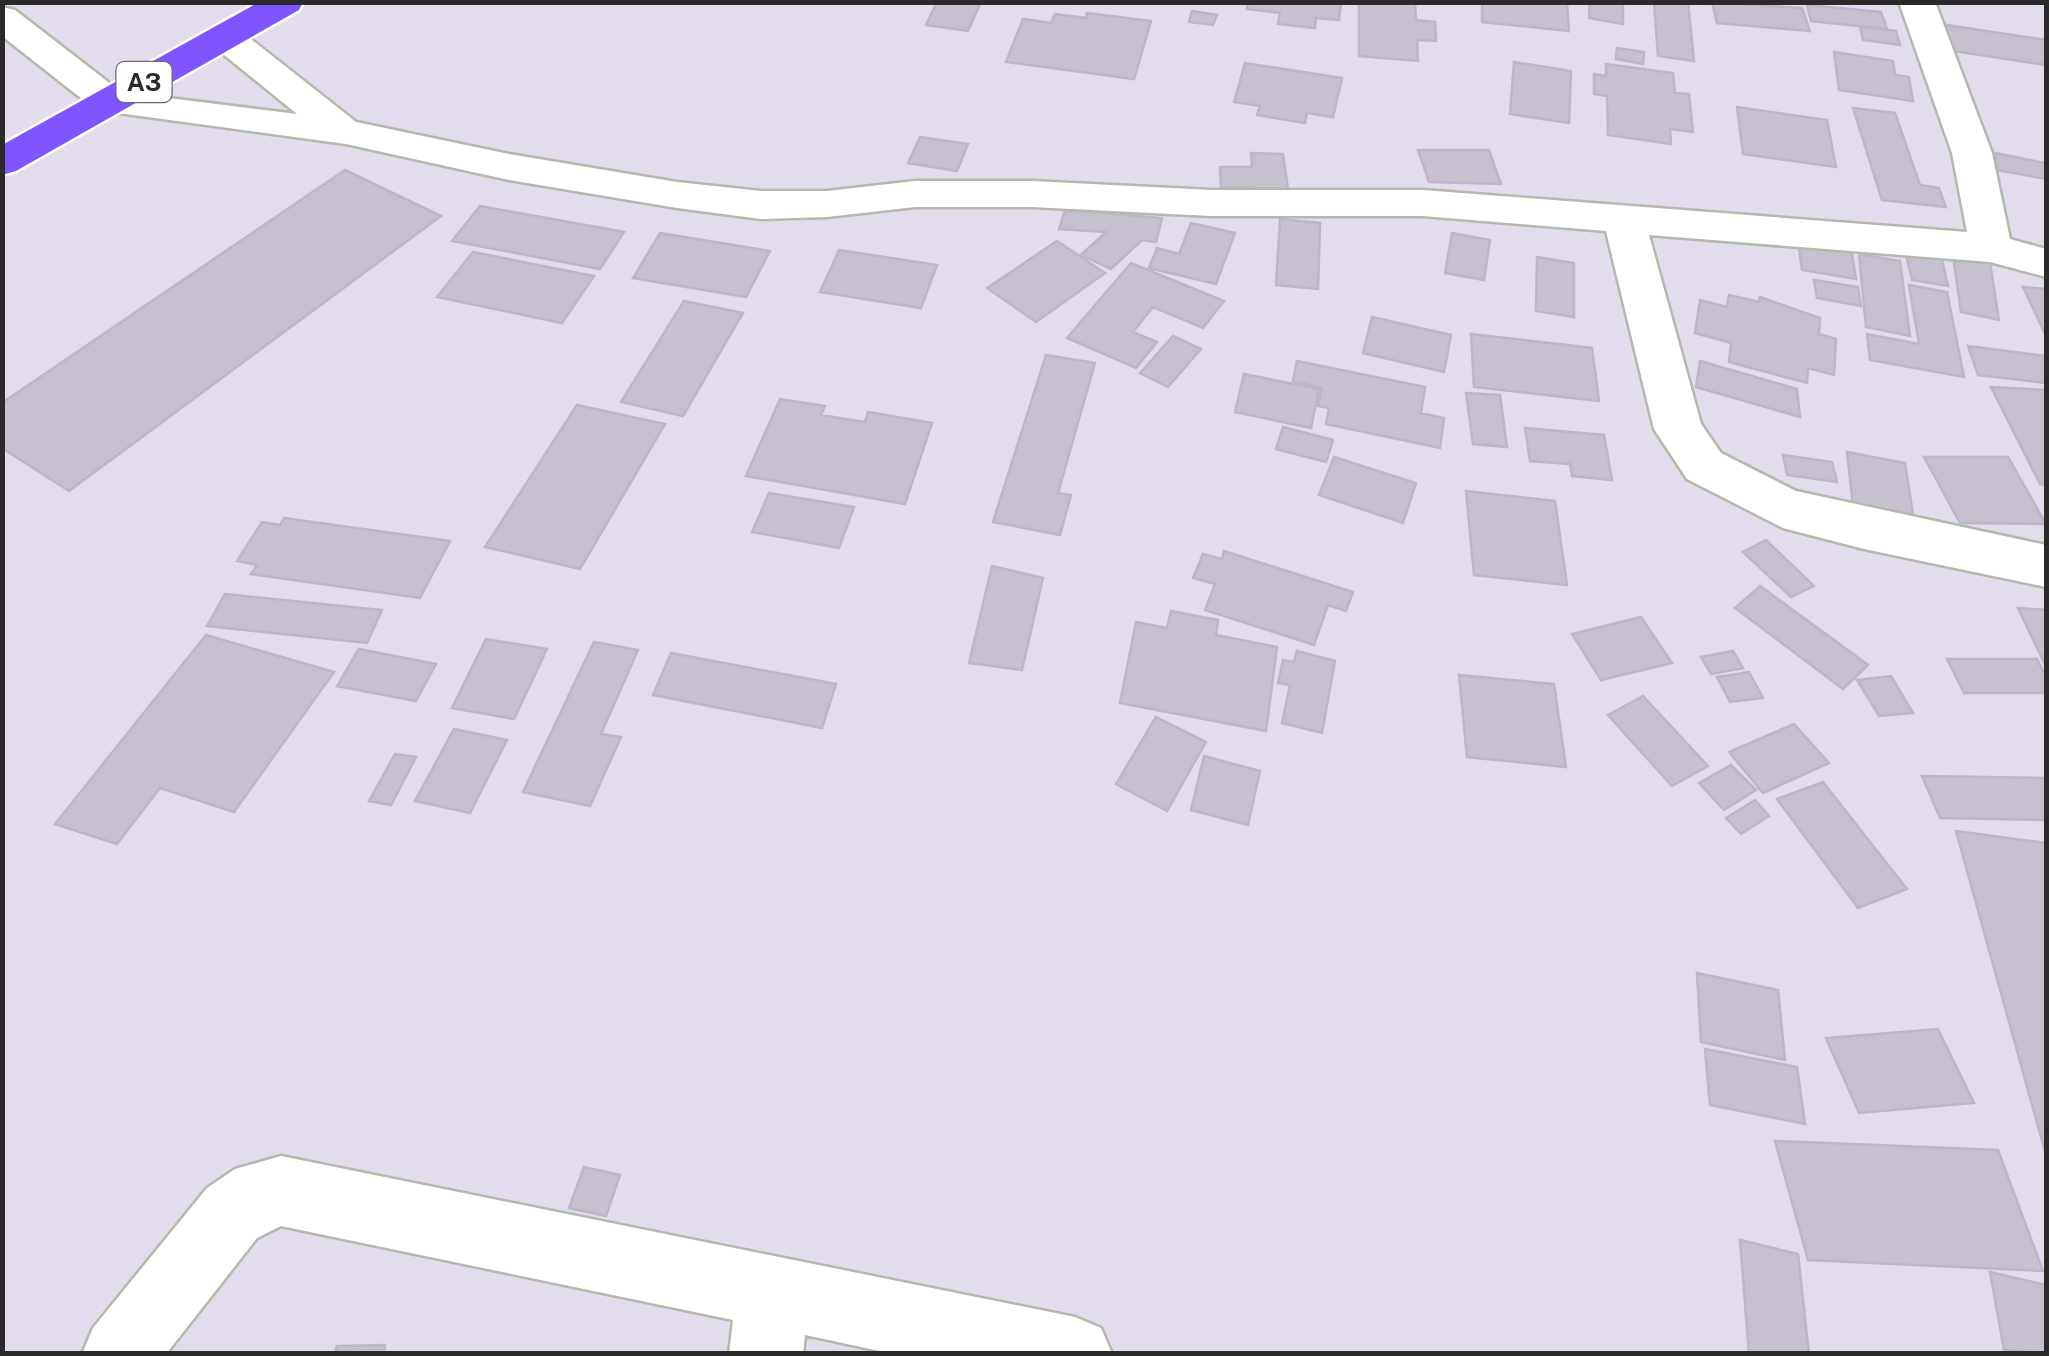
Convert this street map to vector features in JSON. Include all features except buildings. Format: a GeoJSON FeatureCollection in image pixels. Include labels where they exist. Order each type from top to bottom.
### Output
{"type":"FeatureCollection","features":[{"type":"Feature","properties":{"kind":"highway","name":"A3"},"geometry":{"type":"LineString","coordinates":[[2,162],[286,2]]}},
{"type":"Feature","properties":{"kind":"street"},"geometry":{"type":"LineString","coordinates":[[1917,2],[1965,128],[1987,206],[1990,248]]}},
{"type":"Feature","properties":{"kind":"street"},"geometry":{"type":"LineString","coordinates":[[2,18],[110,102],[346,132],[677,195],[761,205],[827,204],[914,194],[1032,194],[1211,203],[1423,203],[1990,248],[2046,262]]}},
{"type":"Feature","properties":{"kind":"street"},"geometry":{"type":"LineString","coordinates":[[224,37],[346,132]]}},
{"type":"Feature","properties":{"kind":"street"},"geometry":{"type":"LineString","coordinates":[[1624,219],[1678,429],[1704,466],[1783,508],[1864,529],[2046,566]]}},
{"type":"Feature","properties":{"kind":"street"},"geometry":{"type":"LineString","coordinates":[[119,1354],[232,1213],[260,1194],[281,1190],[769,1323],[1076,1354]]}}]}
